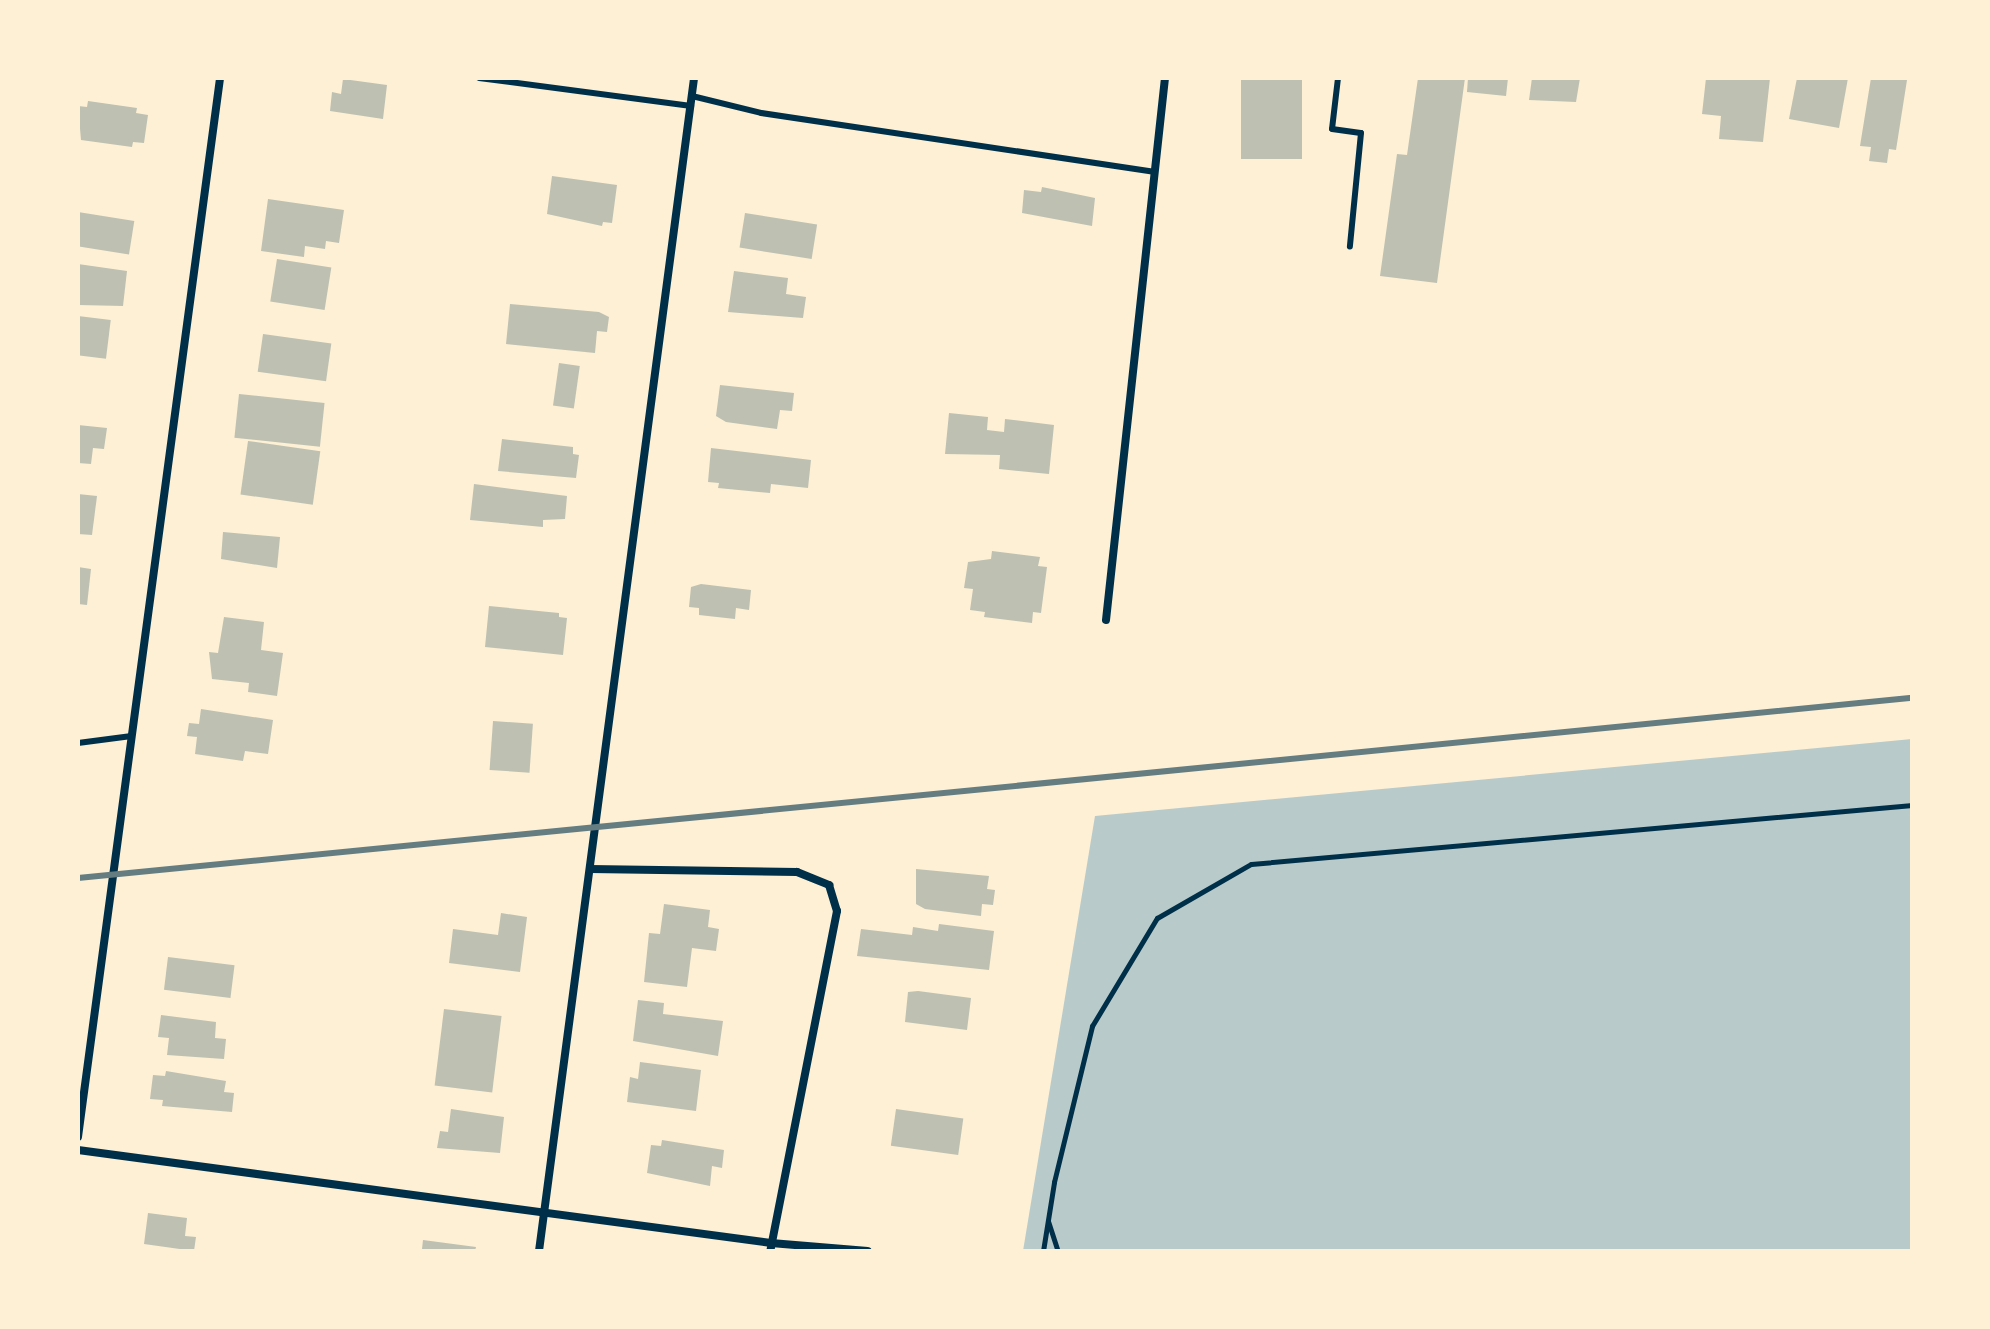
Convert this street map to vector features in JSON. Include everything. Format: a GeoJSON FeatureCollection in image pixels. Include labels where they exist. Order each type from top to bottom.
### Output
{"type":"FeatureCollection","features":[{"type":"Feature","properties":{"kind":"street"},"geometry":{"type":"LineString","coordinates":[[78,1137],[220,78]]}},
{"type":"Feature","properties":{"kind":"street"},"geometry":{"type":"LineString","coordinates":[[539,1251],[694,78]]}},
{"type":"Feature","properties":{"kind":"street"},"geometry":{"type":"LineString","coordinates":[[1106,620],[1165,78]]}},
{"type":"Feature","properties":{"kind":"street"},"geometry":{"type":"LineString","coordinates":[[590,869],[797,872],[829,885],[837,911],[770,1247]]}},
{"type":"Feature","properties":{"kind":"street"},"geometry":{"type":"LineString","coordinates":[[78,1150],[770,1247],[868,1251]]}},
{"type":"Feature","properties":{"kind":"lane"},"geometry":{"type":"LineString","coordinates":[[479,78],[691,101],[1154,172]]}},
{"type":"Feature","properties":{"kind":"lane"},"geometry":{"type":"LineString","coordinates":[[1338,78],[1332,129],[1361,133],[1350,246]]}},
{"type":"Feature","properties":{"kind":"lane"},"geometry":{"type":"LineString","coordinates":[[78,743],[132,736]]}},
{"type":"Feature","properties":{"kind":"path"},"geometry":{"type":"LineString","coordinates":[[1043,1251],[1092,1026],[1157,918],[1251,864],[1912,805]]}},
{"type":"Feature","properties":{"kind":"path"},"geometry":{"type":"LineString","coordinates":[[1048,1220],[1058,1251]]}},
{"type":"Feature","properties":{"kind":"shaded area"},"geometry":{"type":"Polygon","coordinates":[[[1912,739],[1912,1251],[1023,1251],[1095,816],[1912,739]]]}},
{"type":"Feature","properties":{"kind":"building"},"geometry":{"type":"Polygon","coordinates":[[[1241,78],[1302,78],[1302,159],[1241,159],[1241,78]]]}},
{"type":"Feature","properties":{"kind":"building"},"geometry":{"type":"Polygon","coordinates":[[[1418,78],[1465,78],[1437,283],[1380,276],[1397,154],[1407,155],[1418,78]]]}},
{"type":"Feature","properties":{"kind":"building"},"geometry":{"type":"Polygon","coordinates":[[[1468,78],[1508,78],[1506,96],[1467,92],[1468,78]]]}},
{"type":"Feature","properties":{"kind":"building"},"geometry":{"type":"Polygon","coordinates":[[[1532,78],[1580,78],[1576,102],[1529,100],[1532,78]]]}},
{"type":"Feature","properties":{"kind":"building"},"geometry":{"type":"Polygon","coordinates":[[[1706,78],[1770,78],[1763,142],[1719,139],[1721,116],[1702,114],[1706,78]]]}},
{"type":"Feature","properties":{"kind":"building"},"geometry":{"type":"Polygon","coordinates":[[[1797,78],[1848,78],[1839,128],[1789,119],[1797,78]]]}},
{"type":"Feature","properties":{"kind":"building"},"geometry":{"type":"Polygon","coordinates":[[[1871,78],[1907,80],[1896,150],[1889,149],[1887,163],[1869,161],[1871,147],[1860,146],[1871,78]]]}},
{"type":"Feature","properties":{"kind":"building"},"geometry":{"type":"Polygon","coordinates":[[[343,79],[387,85],[383,119],[330,111],[332,92],[341,94],[343,79]]]}},
{"type":"Feature","properties":{"kind":"building"},"geometry":{"type":"Polygon","coordinates":[[[88,101],[137,108],[136,113],[148,115],[144,143],[133,142],[132,147],[81,140],[78,106],[87,107],[88,101]]]}},
{"type":"Feature","properties":{"kind":"building"},"geometry":{"type":"Polygon","coordinates":[[[552,176],[617,185],[612,223],[603,222],[602,226],[547,214],[552,176]]]}},
{"type":"Feature","properties":{"kind":"building"},"geometry":{"type":"Polygon","coordinates":[[[1042,187],[1095,198],[1092,226],[1022,213],[1024,190],[1041,192],[1042,187]]]}},
{"type":"Feature","properties":{"kind":"building"},"geometry":{"type":"Polygon","coordinates":[[[268,199],[344,210],[339,243],[326,241],[325,249],[305,246],[304,257],[261,251],[268,199]]]}},
{"type":"Feature","properties":{"kind":"building"},"geometry":{"type":"Polygon","coordinates":[[[78,212],[134,221],[129,254],[78,246],[78,212]]]}},
{"type":"Feature","properties":{"kind":"building"},"geometry":{"type":"Polygon","coordinates":[[[745,213],[817,224],[812,259],[740,248],[745,213]]]}},
{"type":"Feature","properties":{"kind":"building"},"geometry":{"type":"Polygon","coordinates":[[[277,259],[331,268],[325,310],[270,301],[277,259]]]}},
{"type":"Feature","properties":{"kind":"building"},"geometry":{"type":"Polygon","coordinates":[[[78,264],[127,271],[123,306],[78,305],[78,264]]]}},
{"type":"Feature","properties":{"kind":"building"},"geometry":{"type":"Polygon","coordinates":[[[734,271],[788,278],[786,294],[806,297],[803,318],[728,312],[734,271]]]}},
{"type":"Feature","properties":{"kind":"building"},"geometry":{"type":"Polygon","coordinates":[[[510,304],[599,312],[609,317],[607,332],[597,331],[595,353],[506,344],[510,304]]]}},
{"type":"Feature","properties":{"kind":"building"},"geometry":{"type":"Polygon","coordinates":[[[78,316],[111,320],[106,359],[78,355],[78,316]]]}},
{"type":"Feature","properties":{"kind":"building"},"geometry":{"type":"Polygon","coordinates":[[[263,334],[331,344],[326,381],[258,372],[263,334]]]}},
{"type":"Feature","properties":{"kind":"building"},"geometry":{"type":"Polygon","coordinates":[[[559,363],[580,366],[574,409],[553,406],[559,363]]]}},
{"type":"Feature","properties":{"kind":"building"},"geometry":{"type":"Polygon","coordinates":[[[720,385],[794,393],[792,411],[780,410],[777,429],[726,422],[716,416],[720,385]]]}},
{"type":"Feature","properties":{"kind":"building"},"geometry":{"type":"Polygon","coordinates":[[[239,394],[325,403],[320,447],[234,438],[239,394]]]}},
{"type":"Feature","properties":{"kind":"building"},"geometry":{"type":"Polygon","coordinates":[[[949,413],[988,417],[987,430],[1004,432],[1005,419],[1054,425],[1049,474],[999,469],[1000,455],[945,454],[949,413]]]}},
{"type":"Feature","properties":{"kind":"building"},"geometry":{"type":"Polygon","coordinates":[[[78,425],[107,428],[104,449],[93,448],[91,464],[78,463],[78,425]]]}},
{"type":"Feature","properties":{"kind":"building"},"geometry":{"type":"Polygon","coordinates":[[[502,439],[573,447],[573,454],[579,455],[576,478],[498,471],[502,439]]]}},
{"type":"Feature","properties":{"kind":"building"},"geometry":{"type":"Polygon","coordinates":[[[248,441],[320,451],[313,505],[240,494],[248,441]]]}},
{"type":"Feature","properties":{"kind":"building"},"geometry":{"type":"Polygon","coordinates":[[[711,448],[811,460],[808,488],[771,484],[770,493],[718,488],[719,483],[708,482],[711,448]]]}},
{"type":"Feature","properties":{"kind":"building"},"geometry":{"type":"Polygon","coordinates":[[[474,484],[567,496],[565,519],[543,520],[543,527],[470,520],[474,484]]]}},
{"type":"Feature","properties":{"kind":"building"},"geometry":{"type":"Polygon","coordinates":[[[78,494],[97,496],[92,535],[78,534],[78,494]]]}},
{"type":"Feature","properties":{"kind":"building"},"geometry":{"type":"Polygon","coordinates":[[[223,532],[280,537],[277,568],[221,559],[223,532]]]}},
{"type":"Feature","properties":{"kind":"building"},"geometry":{"type":"Polygon","coordinates":[[[992,551],[1040,557],[1038,566],[1047,567],[1041,613],[1033,612],[1032,623],[984,617],[985,612],[970,610],[973,589],[964,588],[968,562],[991,559],[992,551]]]}},
{"type":"Feature","properties":{"kind":"building"},"geometry":{"type":"Polygon","coordinates":[[[78,567],[91,569],[87,605],[78,604],[78,567]]]}},
{"type":"Feature","properties":{"kind":"building"},"geometry":{"type":"Polygon","coordinates":[[[701,584],[751,590],[749,610],[736,608],[735,619],[699,615],[699,608],[689,607],[691,587],[701,584]]]}},
{"type":"Feature","properties":{"kind":"building"},"geometry":{"type":"Polygon","coordinates":[[[489,606],[559,613],[559,617],[567,618],[563,655],[485,647],[489,606]]]}},
{"type":"Feature","properties":{"kind":"building"},"geometry":{"type":"Polygon","coordinates":[[[224,617],[264,622],[261,650],[283,653],[277,696],[248,692],[249,683],[212,679],[209,652],[218,653],[224,617]]]}},
{"type":"Feature","properties":{"kind":"building"},"geometry":{"type":"Polygon","coordinates":[[[201,709],[273,720],[268,754],[245,751],[243,761],[195,754],[197,737],[187,736],[189,723],[199,724],[201,709]]]}},
{"type":"Feature","properties":{"kind":"building"},"geometry":{"type":"Polygon","coordinates":[[[493,721],[533,724],[529,773],[490,770],[493,721]]]}},
{"type":"Feature","properties":{"kind":"building"},"geometry":{"type":"Polygon","coordinates":[[[916,869],[989,876],[987,889],[995,890],[993,905],[982,904],[981,916],[925,909],[916,904],[916,869]]]}},
{"type":"Feature","properties":{"kind":"building"},"geometry":{"type":"Polygon","coordinates":[[[664,904],[710,910],[708,927],[719,929],[716,951],[692,948],[687,987],[644,982],[649,933],[660,934],[664,904]]]}},
{"type":"Feature","properties":{"kind":"building"},"geometry":{"type":"Polygon","coordinates":[[[501,913],[527,917],[520,972],[449,963],[453,929],[498,935],[501,913]]]}},
{"type":"Feature","properties":{"kind":"building"},"geometry":{"type":"Polygon","coordinates":[[[939,924],[994,931],[989,970],[857,956],[861,929],[912,935],[913,927],[938,931],[939,924]]]}},
{"type":"Feature","properties":{"kind":"building"},"geometry":{"type":"Polygon","coordinates":[[[168,957],[235,965],[230,998],[164,990],[168,957]]]}},
{"type":"Feature","properties":{"kind":"building"},"geometry":{"type":"Polygon","coordinates":[[[908,992],[971,998],[967,1030],[905,1022],[908,992]]]}},
{"type":"Feature","properties":{"kind":"building"},"geometry":{"type":"Polygon","coordinates":[[[638,1000],[664,1003],[663,1014],[723,1021],[718,1056],[633,1041],[638,1000]]]}},
{"type":"Feature","properties":{"kind":"building"},"geometry":{"type":"Polygon","coordinates":[[[444,1009],[502,1016],[492,1092],[435,1085],[444,1009]]]}},
{"type":"Feature","properties":{"kind":"building"},"geometry":{"type":"Polygon","coordinates":[[[161,1015],[216,1022],[215,1038],[226,1039],[224,1059],[167,1055],[169,1038],[158,1037],[161,1015]]]}},
{"type":"Feature","properties":{"kind":"building"},"geometry":{"type":"Polygon","coordinates":[[[640,1062],[701,1070],[696,1111],[627,1102],[630,1077],[638,1079],[640,1062]]]}},
{"type":"Feature","properties":{"kind":"building"},"geometry":{"type":"Polygon","coordinates":[[[166,1071],[226,1081],[224,1092],[234,1093],[232,1112],[162,1106],[163,1100],[150,1099],[153,1075],[165,1076],[166,1071]]]}},
{"type":"Feature","properties":{"kind":"building"},"geometry":{"type":"Polygon","coordinates":[[[451,1109],[504,1117],[500,1153],[437,1148],[440,1131],[448,1132],[451,1109]]]}},
{"type":"Feature","properties":{"kind":"building"},"geometry":{"type":"Polygon","coordinates":[[[896,1109],[963,1118],[958,1155],[891,1146],[896,1109]]]}},
{"type":"Feature","properties":{"kind":"building"},"geometry":{"type":"Polygon","coordinates":[[[662,1140],[724,1150],[722,1168],[712,1166],[710,1186],[647,1173],[651,1145],[661,1146],[662,1140]]]}},
{"type":"Feature","properties":{"kind":"building"},"geometry":{"type":"Polygon","coordinates":[[[148,1213],[187,1218],[185,1236],[196,1237],[194,1251],[144,1244],[148,1213]]]}},
{"type":"Feature","properties":{"kind":"building"},"geometry":{"type":"Polygon","coordinates":[[[423,1240],[476,1247],[475,1251],[410,1251],[422,1249],[423,1240]]]}},
{"type":"Feature","properties":{"kind":"railway"},"geometry":{"type":"LineString","coordinates":[[78,878],[1912,698]]}}]}
